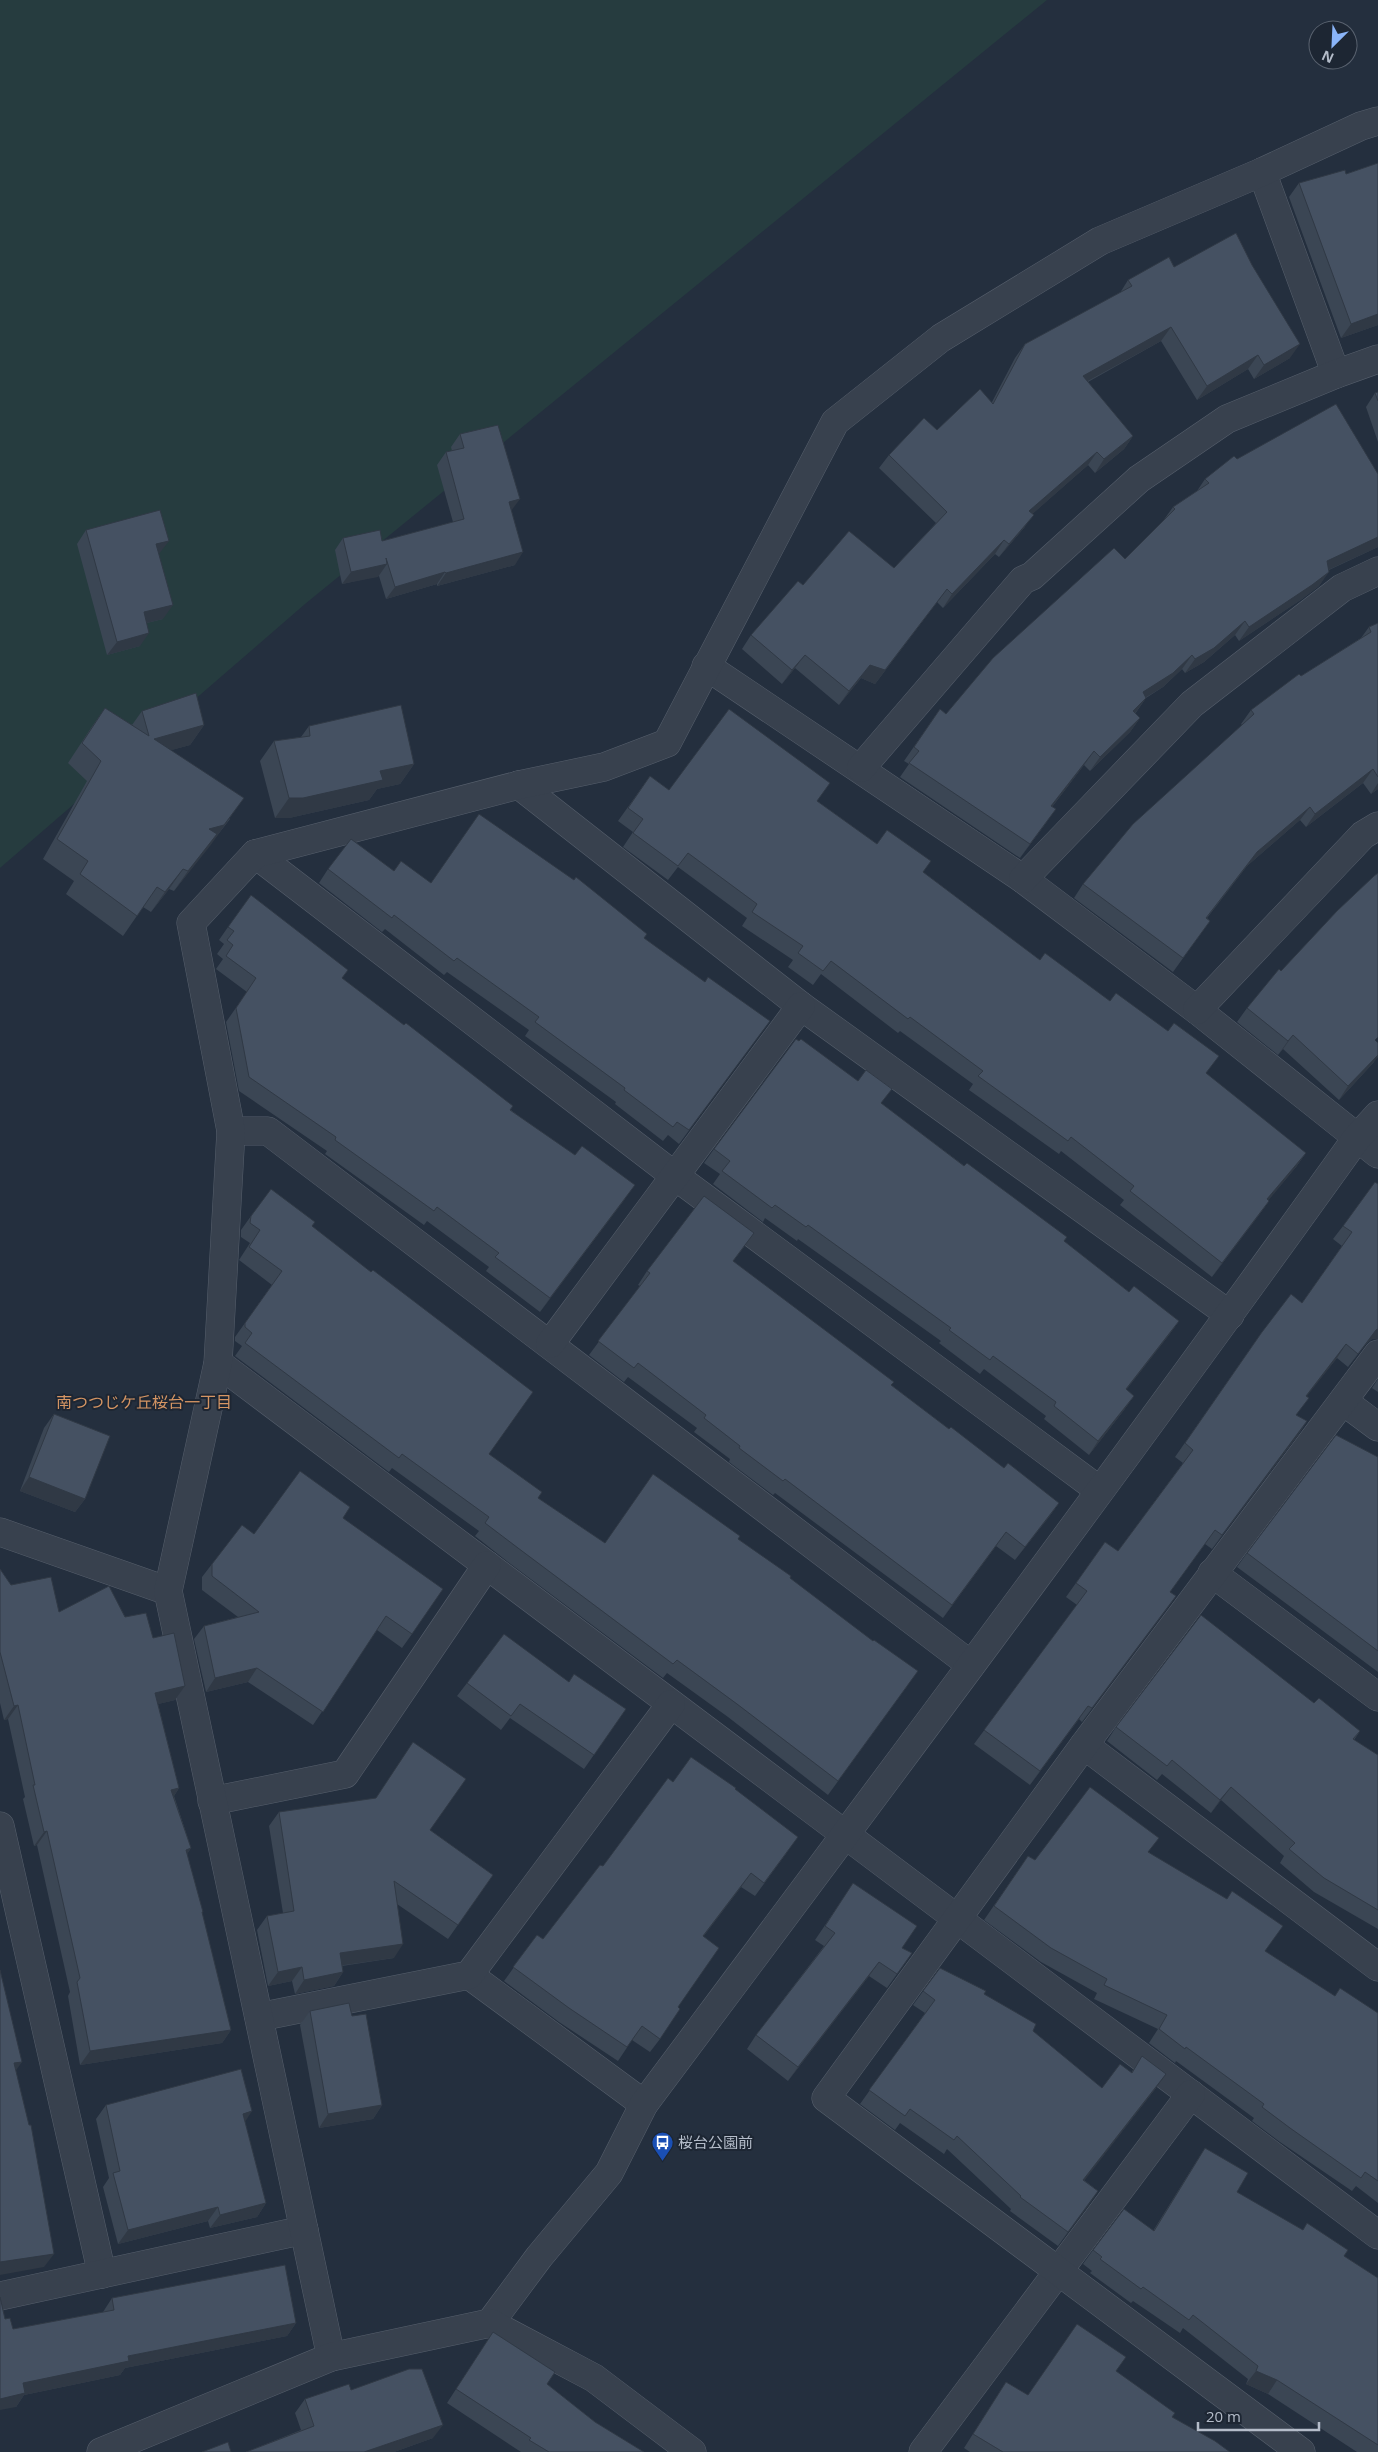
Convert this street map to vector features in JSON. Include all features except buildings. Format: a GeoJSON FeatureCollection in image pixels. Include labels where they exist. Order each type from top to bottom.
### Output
{"type":"FeatureCollection","features":[{"type":"Feature","properties":{"kind":"street"},"geometry":{"type":"LineString","coordinates":[[331,2357],[168,1591],[218,1363],[231,1131],[192,923],[256,854],[519,785],[604,767],[667,743],[835,422],[940,338],[1100,241],[1262,172],[1361,126],[1378,121]]}},
{"type":"Feature","properties":{"kind":"street"},"geometry":{"type":"LineString","coordinates":[[1262,172],[1336,374]]}},
{"type":"Feature","properties":{"kind":"street"},"geometry":{"type":"LineString","coordinates":[[861,768],[1023,580],[1032,576],[1138,479],[1227,419],[1336,374],[1378,359]]}},
{"type":"Feature","properties":{"kind":"street"},"geometry":{"type":"LineString","coordinates":[[1023,879],[1192,704],[1342,588],[1378,571]]}},
{"type":"Feature","properties":{"kind":"street"},"geometry":{"type":"LineString","coordinates":[[706,666],[861,768],[1023,879],[1197,1010],[1367,1147]]}},
{"type":"Feature","properties":{"kind":"street"},"geometry":{"type":"LineString","coordinates":[[519,785],[801,1006],[1230,1315]]}},
{"type":"Feature","properties":{"kind":"street"},"geometry":{"type":"LineString","coordinates":[[1197,1010],[1363,835],[1378,826]]}},
{"type":"Feature","properties":{"kind":"street"},"geometry":{"type":"LineString","coordinates":[[256,854],[674,1176],[1099,1490]]}},
{"type":"Feature","properties":{"kind":"street"},"geometry":{"type":"LineString","coordinates":[[550,1344],[801,1006]]}},
{"type":"Feature","properties":{"kind":"street"},"geometry":{"type":"LineString","coordinates":[[490,2323],[539,2257],[609,2173],[644,2104],[846,1835],[1099,1490],[1230,1315],[1367,1147],[1378,1115]]}},
{"type":"Feature","properties":{"kind":"street"},"geometry":{"type":"LineString","coordinates":[[231,1131],[268,1131],[971,1665]]}},
{"type":"Feature","properties":{"kind":"street"},"geometry":{"type":"LineString","coordinates":[[1300,2452],[826,2098],[1084,1745],[1378,1354]]}},
{"type":"Feature","properties":{"kind":"street"},"geometry":{"type":"LineString","coordinates":[[218,1363],[1378,2235]]}},
{"type":"Feature","properties":{"kind":"street"},"geometry":{"type":"LineString","coordinates":[[1343,1401],[1378,1426]]}},
{"type":"Feature","properties":{"kind":"street"},"geometry":{"type":"LineString","coordinates":[[0,1532],[168,1591]]}},
{"type":"Feature","properties":{"kind":"street"},"geometry":{"type":"LineString","coordinates":[[212,1801],[345,1774],[488,1566]]}},
{"type":"Feature","properties":{"kind":"street"},"geometry":{"type":"LineString","coordinates":[[1212,1573],[1378,1697]]}},
{"type":"Feature","properties":{"kind":"street"},"geometry":{"type":"LineString","coordinates":[[258,2017],[469,1975],[671,1704]]}},
{"type":"Feature","properties":{"kind":"street"},"geometry":{"type":"LineString","coordinates":[[1084,1745],[1378,1967]]}},
{"type":"Feature","properties":{"kind":"street"},"geometry":{"type":"LineString","coordinates":[[0,1826],[102,2274]]}},
{"type":"Feature","properties":{"kind":"street"},"geometry":{"type":"LineString","coordinates":[[469,1975],[644,2104]]}},
{"type":"Feature","properties":{"kind":"street"},"geometry":{"type":"LineString","coordinates":[[932,2449],[1060,2271],[1191,2094]]}},
{"type":"Feature","properties":{"kind":"street"},"geometry":{"type":"LineString","coordinates":[[0,2296],[304,2230]]}},
{"type":"Feature","properties":{"kind":"street"},"geometry":{"type":"LineString","coordinates":[[100,2452],[331,2357],[490,2323],[594,2378],[692,2452]]}},
{"type":"Feature","properties":{"kind":"green space"},"geometry":{"type":"Polygon","coordinates":[[[0,0],[1047,0],[305,604],[0,868],[0,0]]]}},
{"type":"Feature","properties":{"kind":"place","name":"桜台公園前"},"geometry":{"type":"Point","coordinates":[662,2162]}},
{"type":"Feature","properties":{"kind":"district","name":"南つつじケ丘桜台一丁目"},"geometry":{"type":"Point","coordinates":[144,1402]}}]}
